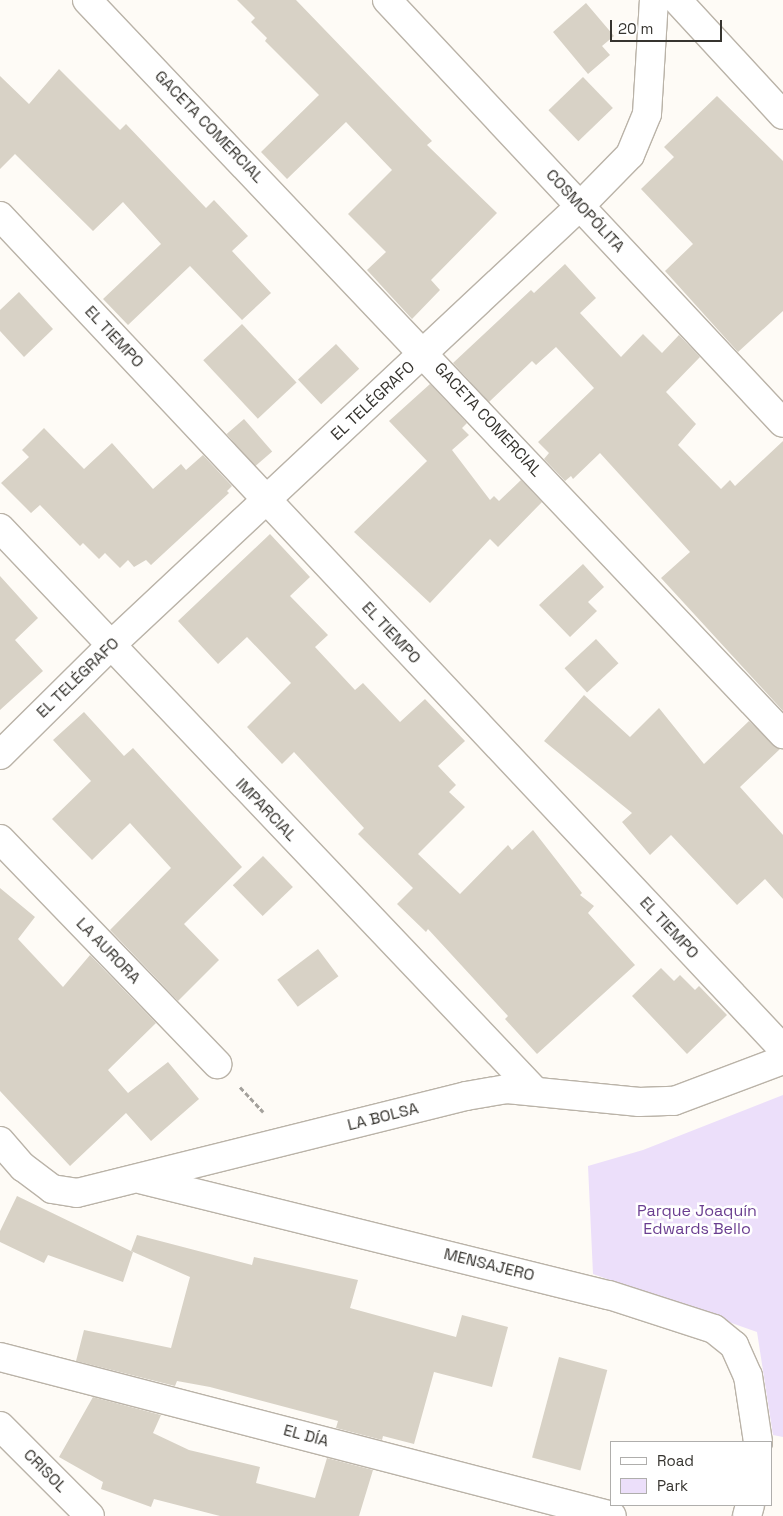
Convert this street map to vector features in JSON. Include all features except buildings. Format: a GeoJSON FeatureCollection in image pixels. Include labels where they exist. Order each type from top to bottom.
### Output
{"type":"FeatureCollection","features":[{"type":"Feature","properties":{"kind":"street","name":"GACETA COMERCIAL"},"geometry":{"type":"LineString","coordinates":[[87,0],[424,352],[783,734]]}},
{"type":"Feature","properties":{"kind":"street","name":"COSMOPÓLITA"},"geometry":{"type":"LineString","coordinates":[[387,0],[783,423]]}},
{"type":"Feature","properties":{"kind":"street","name":"EL TELÉGRAFO"},"geometry":{"type":"LineString","coordinates":[[0,754],[110,646],[580,206],[630,155],[641,133],[649,95],[654,0]]}},
{"type":"Feature","properties":{"kind":"street"},"geometry":{"type":"LineString","coordinates":[[677,0],[783,115]]}},
{"type":"Feature","properties":{"kind":"street","name":"EL TIEMPO"},"geometry":{"type":"LineString","coordinates":[[0,216],[783,1049]]}},
{"type":"Feature","properties":{"kind":"street","name":"IMPARCIAL"},"geometry":{"type":"LineString","coordinates":[[0,528],[110,646],[534,1090]]}},
{"type":"Feature","properties":{"kind":"street","name":"LA AURORA"},"geometry":{"type":"LineString","coordinates":[[0,839],[217,1064]]}},
{"type":"Feature","properties":{"kind":"street","name":"LA BOLSA"},"geometry":{"type":"LineString","coordinates":[[0,1141],[23,1167],[52,1189],[77,1193],[466,1096],[507,1089],[534,1090],[639,1102],[674,1101],[783,1060]]}},
{"type":"Feature","properties":{"kind":"street","name":"MENSAJERO"},"geometry":{"type":"LineString","coordinates":[[139,1179],[609,1294],[714,1329],[734,1345],[748,1376],[758,1441]]}},
{"type":"Feature","properties":{"kind":"street","name":"EL DÍA"},"geometry":{"type":"LineString","coordinates":[[0,1356],[612,1516]]}},
{"type":"Feature","properties":{"kind":"street","name":"CRISOL"},"geometry":{"type":"LineString","coordinates":[[0,1426],[90,1516]]}},
{"type":"Feature","properties":{"kind":"path"},"geometry":{"type":"LineString","coordinates":[[238,1085],[267,1116]]}},
{"type":"Feature","properties":{"kind":"green space","name":"Parque Joaquín Edwards Bello"},"geometry":{"type":"Polygon","coordinates":[[[783,1095],[783,1437],[773,1435],[757,1332],[593,1274],[588,1166],[643,1150],[783,1095]]]}}]}
